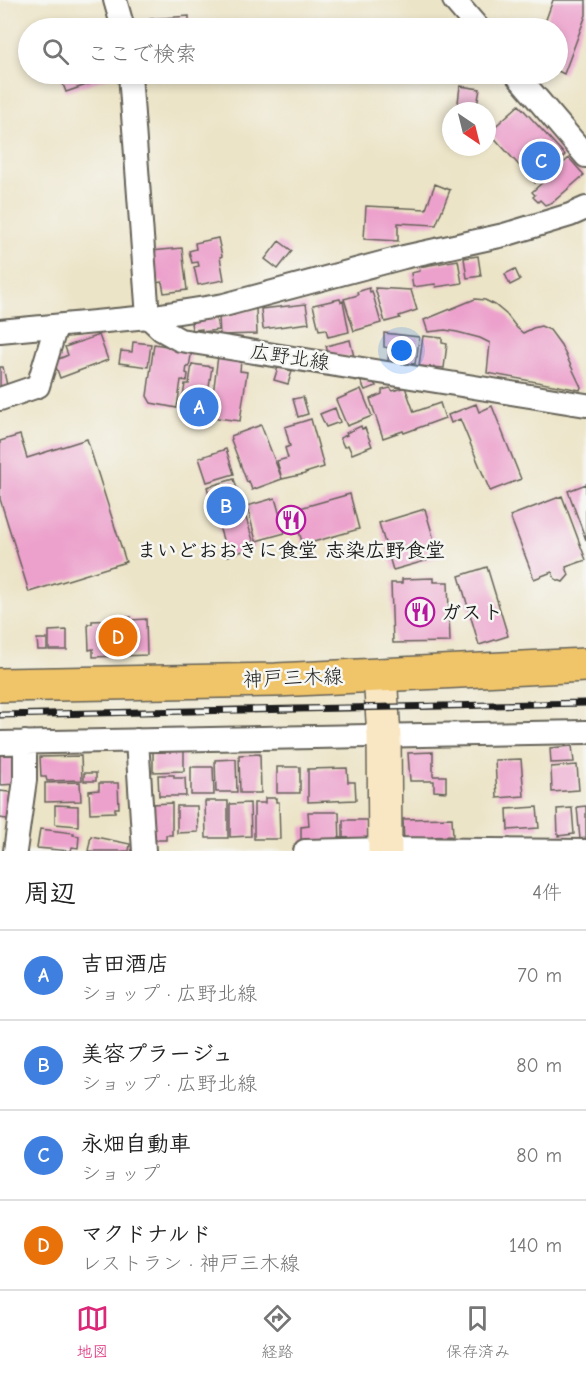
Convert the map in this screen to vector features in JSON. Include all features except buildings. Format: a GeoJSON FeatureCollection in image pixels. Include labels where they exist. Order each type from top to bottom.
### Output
{"type":"FeatureCollection","features":[{"type":"Feature","properties":{"kind":"main road","name":"神戸三木線"},"geometry":{"type":"LineString","coordinates":[[0,685],[276,680],[586,665]]}},
{"type":"Feature","properties":{"kind":"street"},"geometry":{"type":"LineString","coordinates":[[115,0],[120,18]]}},
{"type":"Feature","properties":{"kind":"street"},"geometry":{"type":"LineString","coordinates":[[454,0],[469,18]]}},
{"type":"Feature","properties":{"kind":"street"},"geometry":{"type":"LineString","coordinates":[[131,84],[148,317]]}},
{"type":"Feature","properties":{"kind":"street"},"geometry":{"type":"LineString","coordinates":[[525,84],[586,156]]}},
{"type":"Feature","properties":{"kind":"street"},"geometry":{"type":"LineString","coordinates":[[0,331],[148,317],[224,305],[404,257],[504,235],[586,208]]}},
{"type":"Feature","properties":{"kind":"street","name":"広野北線"},"geometry":{"type":"LineString","coordinates":[[148,317],[162,330],[180,340],[586,405]]}},
{"type":"Feature","properties":{"kind":"street"},"geometry":{"type":"LineString","coordinates":[[0,399],[38,386],[56,326]]}},
{"type":"Feature","properties":{"kind":"street"},"geometry":{"type":"LineString","coordinates":[[380,675],[384,736],[385,850]]}},
{"type":"Feature","properties":{"kind":"street"},"geometry":{"type":"LineString","coordinates":[[0,743],[586,732]]}},
{"type":"Feature","properties":{"kind":"street"},"geometry":{"type":"LineString","coordinates":[[137,740],[144,851]]}},
{"type":"Feature","properties":{"kind":"street"},"geometry":{"type":"LineString","coordinates":[[15,851],[25,780],[25,742]]}},
{"type":"Feature","properties":{"kind":"street"},"geometry":{"type":"LineString","coordinates":[[305,851],[586,851]]}},
{"type":"Feature","properties":{"kind":"railway"},"geometry":{"type":"LineString","coordinates":[[0,715],[586,703]]}},
{"type":"Feature","properties":{"kind":"place","name":"永畑自動車"},"geometry":{"type":"Point","coordinates":[541,161]}},
{"type":"Feature","properties":{"kind":"place","name":"吉田酒店"},"geometry":{"type":"Point","coordinates":[199,407]}},
{"type":"Feature","properties":{"kind":"place","name":"美容プラージュ"},"geometry":{"type":"Point","coordinates":[226,506]}},
{"type":"Feature","properties":{"kind":"place","name":"まいどおおきに食堂 志染広野食堂"},"geometry":{"type":"Point","coordinates":[291,520]}},
{"type":"Feature","properties":{"kind":"place","name":"ガスト"},"geometry":{"type":"Point","coordinates":[420,612]}},
{"type":"Feature","properties":{"kind":"place","name":"マクドナルド"},"geometry":{"type":"Point","coordinates":[118,637]}}]}
